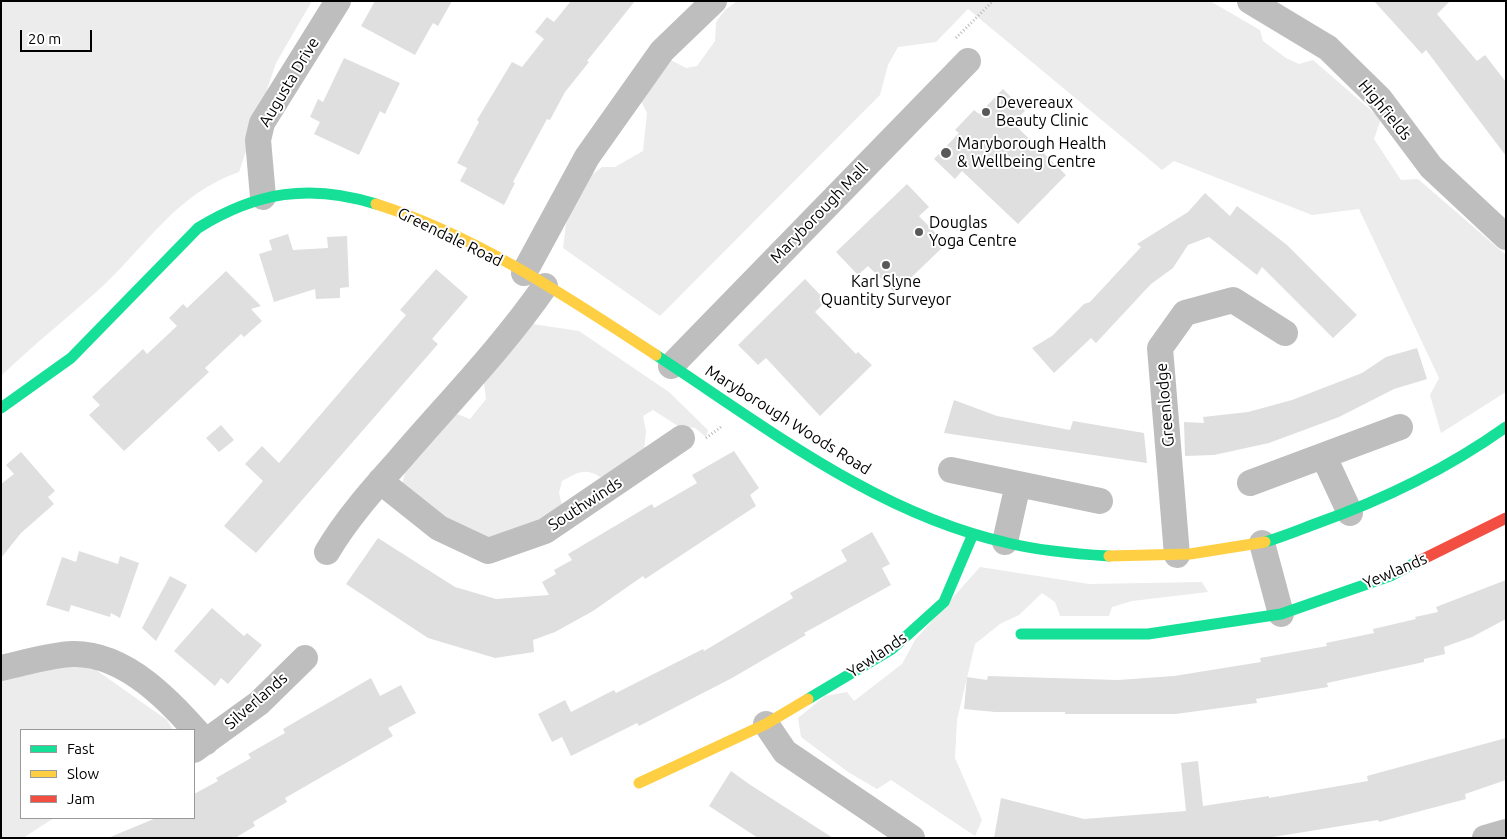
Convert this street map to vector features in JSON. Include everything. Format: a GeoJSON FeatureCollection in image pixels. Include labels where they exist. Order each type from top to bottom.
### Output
{"type":"FeatureCollection","features":[{"type":"Feature","properties":{"kind":"street","name":"Augusta Drive"},"geometry":{"type":"LineString","coordinates":[[263,197],[258,140],[262,123],[338,1]]}},
{"type":"Feature","properties":{"kind":"street"},"geometry":{"type":"LineString","coordinates":[[327,552],[340,529],[380,481],[498,350],[534,279],[587,157],[662,52],[714,1]]}},
{"type":"Feature","properties":{"kind":"street","name":"Highfields"},"geometry":{"type":"LineString","coordinates":[[1250,1],[1328,48],[1380,99],[1431,167],[1506,237]]}},
{"type":"Feature","properties":{"kind":"street","name":"Maryborough Mall"},"geometry":{"type":"LineString","coordinates":[[671,366],[968,61]]}},
{"type":"Feature","properties":{"kind":"street","name":"Greendale Road"},"geometry":{"type":"LineString","coordinates":[[1,408],[71,358],[198,228],[218,215],[263,197],[318,192],[344,196],[391,208],[458,237],[534,279]]}},
{"type":"Feature","properties":{"kind":"street","name":"Maryborough Woods Road"},"geometry":{"type":"LineString","coordinates":[[534,279],[606,322],[841,476],[886,499],[973,534],[1005,542],[1091,556],[1177,555],[1262,543],[1350,512],[1448,466],[1506,426]]}},
{"type":"Feature","properties":{"kind":"street","name":"Greenlodge"},"geometry":{"type":"LineString","coordinates":[[1177,555],[1160,348],[1185,313],[1233,300],[1285,333]]}},
{"type":"Feature","properties":{"kind":"street"},"geometry":{"type":"LineString","coordinates":[[1250,483],[1324,457],[1400,427]]}},
{"type":"Feature","properties":{"kind":"street","name":"Southwinds"},"geometry":{"type":"LineString","coordinates":[[380,481],[439,528],[488,551],[545,531],[682,438]]}},
{"type":"Feature","properties":{"kind":"street"},"geometry":{"type":"LineString","coordinates":[[1324,457],[1350,512]]}},
{"type":"Feature","properties":{"kind":"street"},"geometry":{"type":"LineString","coordinates":[[951,470],[1100,501]]}},
{"type":"Feature","properties":{"kind":"street"},"geometry":{"type":"LineString","coordinates":[[1005,542],[1018,484]]}},
{"type":"Feature","properties":{"kind":"street","name":"Yewlands"},"geometry":{"type":"LineString","coordinates":[[1021,634],[1148,634],[1281,614],[1390,576],[1506,518]]}},
{"type":"Feature","properties":{"kind":"street","name":"Yewlands"},"geometry":{"type":"LineString","coordinates":[[639,783],[766,724],[892,649],[944,602],[973,534]]}},
{"type":"Feature","properties":{"kind":"street"},"geometry":{"type":"LineString","coordinates":[[1262,543],[1281,614]]}},
{"type":"Feature","properties":{"kind":"street","name":"Silverlands"},"geometry":{"type":"LineString","coordinates":[[1,668],[47,656],[74,654],[94,656],[114,663],[168,700],[188,729]]}},
{"type":"Feature","properties":{"kind":"street","name":"Silverlands"},"geometry":{"type":"LineString","coordinates":[[200,746],[259,703],[305,658]]}},
{"type":"Feature","properties":{"kind":"street"},"geometry":{"type":"LineString","coordinates":[[766,724],[785,752],[912,838]]}},
{"type":"Feature","properties":{"kind":"street"},"geometry":{"type":"LineString","coordinates":[[1485,838],[1506,832]]}},
{"type":"Feature","properties":{"kind":"path"},"geometry":{"type":"LineString","coordinates":[[968,61],[952,42],[993,1]]}},
{"type":"Feature","properties":{"kind":"path"},"geometry":{"type":"LineString","coordinates":[[682,438],[702,441],[742,412]]}},
{"type":"Feature","properties":{"kind":"shaded area"},"geometry":{"type":"Polygon","coordinates":[[[1,1],[312,1],[276,63],[239,172],[217,181],[181,206],[104,285],[1,376],[1,1]]]}},
{"type":"Feature","properties":{"kind":"shaded area"},"geometry":{"type":"Polygon","coordinates":[[[737,1],[1210,1],[1260,30],[1263,41],[1286,58],[1299,64],[1313,60],[1381,119],[1374,139],[1401,180],[1418,179],[1506,255],[1506,392],[1441,433],[1430,395],[1439,378],[1359,209],[1312,215],[1174,161],[1162,170],[968,9],[936,42],[898,47],[888,65],[880,95],[660,316],[563,248],[566,224],[585,180],[602,167],[615,167],[643,151],[647,113],[641,101],[669,59],[686,68],[697,66],[715,41],[716,22],[725,10],[737,1]]]}},
{"type":"Feature","properties":{"kind":"shaded area"},"geometry":{"type":"Polygon","coordinates":[[[533,324],[579,331],[669,392],[708,430],[706,437],[695,428],[678,426],[653,410],[643,416],[646,431],[644,451],[616,474],[600,477],[590,472],[581,472],[562,481],[559,493],[562,505],[543,521],[486,540],[423,507],[402,485],[405,472],[457,414],[470,419],[486,399],[484,383],[533,324]]]}},
{"type":"Feature","properties":{"kind":"shaded area"},"geometry":{"type":"Polygon","coordinates":[[[980,567],[1089,584],[1202,582],[1208,592],[1132,601],[1112,607],[1109,616],[1060,616],[1055,602],[1042,593],[1019,615],[1000,624],[975,644],[957,720],[955,758],[982,820],[975,836],[891,780],[877,789],[848,772],[801,737],[798,718],[825,696],[847,692],[854,701],[902,664],[915,640],[980,567]]]}},
{"type":"Feature","properties":{"kind":"shaded area"},"geometry":{"type":"Polygon","coordinates":[[[89,665],[167,720],[172,729],[20,729],[20,819],[52,819],[23,838],[2,838],[1,680],[53,666],[89,665]]]}},
{"type":"Feature","properties":{"kind":"building"},"geometry":{"type":"Polygon","coordinates":[[[375,1],[452,1],[438,26],[433,23],[415,55],[361,26],[375,1]]]}},
{"type":"Feature","properties":{"kind":"building"},"geometry":{"type":"Polygon","coordinates":[[[571,1],[635,1],[587,61],[589,62],[565,92],[550,120],[547,119],[513,182],[515,183],[504,205],[460,181],[467,168],[457,163],[479,122],[477,120],[512,62],[522,67],[544,39],[535,32],[547,17],[554,22],[571,1]]]}},
{"type":"Feature","properties":{"kind":"building"},"geometry":{"type":"Polygon","coordinates":[[[1374,1],[1450,1],[1437,14],[1477,61],[1485,55],[1506,82],[1506,156],[1426,50],[1422,54],[1374,1]]]}},
{"type":"Feature","properties":{"kind":"building"},"geometry":{"type":"Polygon","coordinates":[[[344,58],[400,83],[385,114],[380,111],[359,155],[314,134],[320,122],[310,117],[318,99],[323,102],[344,58]]]}},
{"type":"Feature","properties":{"kind":"building"},"geometry":{"type":"Polygon","coordinates":[[[1003,89],[1025,111],[1013,123],[1066,175],[1018,224],[962,171],[955,179],[934,159],[959,133],[955,130],[974,110],[979,114],[1003,89]]]}},
{"type":"Feature","properties":{"kind":"building"},"geometry":{"type":"Polygon","coordinates":[[[907,184],[929,207],[919,216],[946,244],[895,293],[868,266],[858,275],[836,252],[907,184]]]}},
{"type":"Feature","properties":{"kind":"building"},"geometry":{"type":"Polygon","coordinates":[[[1205,193],[1230,216],[1237,206],[1287,245],[1357,315],[1333,338],[1262,267],[1257,275],[1209,237],[1188,245],[1173,268],[1151,284],[1096,343],[1091,338],[1054,373],[1032,348],[1052,336],[1084,304],[1090,302],[1141,247],[1137,244],[1188,212],[1205,193]]]}},
{"type":"Feature","properties":{"kind":"building"},"geometry":{"type":"Polygon","coordinates":[[[288,234],[293,250],[328,248],[327,237],[347,236],[349,287],[340,288],[340,298],[316,299],[315,289],[274,302],[259,254],[272,250],[269,240],[288,234]]]}},
{"type":"Feature","properties":{"kind":"building"},"geometry":{"type":"Polygon","coordinates":[[[436,269],[468,297],[432,339],[438,344],[256,553],[224,526],[263,481],[245,464],[262,446],[279,463],[406,315],[400,310],[436,269]]]}},
{"type":"Feature","properties":{"kind":"building"},"geometry":{"type":"Polygon","coordinates":[[[226,271],[261,306],[251,309],[262,321],[244,337],[241,334],[205,368],[209,372],[124,451],[89,415],[100,405],[92,397],[143,349],[147,354],[177,326],[169,318],[183,304],[187,308],[226,271]]]}},
{"type":"Feature","properties":{"kind":"building"},"geometry":{"type":"Polygon","coordinates":[[[805,279],[826,301],[815,312],[856,354],[858,352],[872,365],[820,416],[766,358],[758,365],[738,345],[805,279]]]}},
{"type":"Feature","properties":{"kind":"building"},"geometry":{"type":"Polygon","coordinates":[[[1417,348],[1427,379],[1394,389],[1339,417],[1269,443],[1214,455],[1185,456],[1184,422],[1204,423],[1203,417],[1248,412],[1292,400],[1362,373],[1386,357],[1417,348]]]}},
{"type":"Feature","properties":{"kind":"building"},"geometry":{"type":"Polygon","coordinates":[[[954,400],[997,416],[1070,430],[1073,421],[1144,433],[1147,463],[944,433],[954,400]]]}},
{"type":"Feature","properties":{"kind":"building"},"geometry":{"type":"Polygon","coordinates":[[[221,425],[234,440],[219,452],[206,438],[221,425]]]}},
{"type":"Feature","properties":{"kind":"building"},"geometry":{"type":"Polygon","coordinates":[[[734,451],[759,488],[750,495],[756,506],[645,579],[643,576],[593,611],[555,632],[533,640],[534,652],[495,658],[428,638],[346,584],[378,538],[455,587],[496,599],[549,595],[542,582],[556,574],[554,570],[572,560],[568,554],[652,504],[654,508],[697,483],[692,475],[734,451]]]}},
{"type":"Feature","properties":{"kind":"building"},"geometry":{"type":"Polygon","coordinates":[[[21,452],[55,491],[48,497],[54,504],[21,533],[1,558],[1,484],[14,474],[6,465],[21,452]]]}},
{"type":"Feature","properties":{"kind":"building"},"geometry":{"type":"Polygon","coordinates":[[[872,532],[890,564],[882,568],[891,585],[804,633],[806,635],[732,678],[639,726],[637,723],[571,756],[562,737],[552,742],[538,714],[565,700],[571,712],[614,690],[616,693],[703,649],[704,651],[793,598],[790,593],[847,561],[841,550],[872,532]]]}},
{"type":"Feature","properties":{"kind":"building"},"geometry":{"type":"Polygon","coordinates":[[[79,551],[118,564],[120,556],[139,563],[120,618],[111,613],[110,617],[71,605],[69,612],[46,605],[62,557],[76,562],[79,551]]]}},
{"type":"Feature","properties":{"kind":"building"},"geometry":{"type":"Polygon","coordinates":[[[170,576],[187,585],[156,641],[142,628],[170,576]]]}},
{"type":"Feature","properties":{"kind":"building"},"geometry":{"type":"Polygon","coordinates":[[[1506,580],[1506,619],[1472,637],[1444,647],[1445,654],[1424,659],[1424,662],[1327,683],[1328,687],[1256,699],[1257,703],[1176,714],[1065,714],[1065,712],[995,712],[964,709],[967,677],[987,680],[988,676],[1118,680],[1174,676],[1261,662],[1260,658],[1327,646],[1326,643],[1374,633],[1373,629],[1438,612],[1436,607],[1506,580]]]}},
{"type":"Feature","properties":{"kind":"building"},"geometry":{"type":"Polygon","coordinates":[[[212,608],[244,636],[247,633],[262,645],[228,684],[221,678],[215,686],[174,651],[212,608]]]}},
{"type":"Feature","properties":{"kind":"building"},"geometry":{"type":"Polygon","coordinates":[[[371,678],[380,696],[401,685],[416,713],[388,728],[393,736],[285,798],[287,802],[253,822],[255,826],[235,838],[108,838],[154,819],[195,819],[195,793],[218,781],[216,778],[251,758],[248,754],[285,733],[283,729],[371,678]]]}},
{"type":"Feature","properties":{"kind":"building"},"geometry":{"type":"Polygon","coordinates":[[[1506,738],[1506,780],[1465,794],[1466,799],[1379,822],[1378,820],[1267,838],[994,838],[1001,798],[1084,819],[1186,811],[1181,763],[1198,761],[1203,806],[1269,796],[1269,798],[1368,781],[1367,776],[1506,738]]]}},
{"type":"Feature","properties":{"kind":"building"},"geometry":{"type":"Polygon","coordinates":[[[731,771],[833,838],[758,838],[709,806],[731,771]]]}},
{"type":"Feature","properties":{"kind":"traffic: fast"},"geometry":{"type":"LineString","coordinates":[[1,408],[71,358],[198,228],[220,216],[262,199],[306,193],[328,194],[376,204]]}},
{"type":"Feature","properties":{"kind":"traffic: fast"},"geometry":{"type":"LineString","coordinates":[[656,355],[824,465],[868,490],[913,512],[960,530],[1008,543],[1058,552],[1109,556]]}},
{"type":"Feature","properties":{"kind":"traffic: fast"},"geometry":{"type":"LineString","coordinates":[[1265,542],[1340,515],[1390,494],[1438,470],[1506,427]]}},
{"type":"Feature","properties":{"kind":"traffic: fast"},"geometry":{"type":"LineString","coordinates":[[808,699],[892,649],[944,602],[973,534]]}},
{"type":"Feature","properties":{"kind":"traffic: fast"},"geometry":{"type":"LineString","coordinates":[[1021,634],[1148,634],[1281,614],[1390,576],[1417,562]]}},
{"type":"Feature","properties":{"kind":"traffic: slow"},"geometry":{"type":"LineString","coordinates":[[376,204],[413,217],[486,251],[556,291],[656,355]]}},
{"type":"Feature","properties":{"kind":"traffic: slow"},"geometry":{"type":"LineString","coordinates":[[1109,556],[1190,554],[1265,542]]}},
{"type":"Feature","properties":{"kind":"traffic: slow"},"geometry":{"type":"LineString","coordinates":[[639,783],[766,724],[808,699]]}},
{"type":"Feature","properties":{"kind":"traffic: jam"},"geometry":{"type":"LineString","coordinates":[[1417,562],[1506,518]]}},
{"type":"Feature","properties":{"kind":"place","name":"Devereaux Beauty Clinic"},"geometry":{"type":"Point","coordinates":[986,112]}},
{"type":"Feature","properties":{"kind":"place","name":"Maryborough Health & Wellbeing Centre"},"geometry":{"type":"Point","coordinates":[946,153]}},
{"type":"Feature","properties":{"kind":"place","name":"Douglas Yoga Centre"},"geometry":{"type":"Point","coordinates":[919,232]}},
{"type":"Feature","properties":{"kind":"place","name":"Karl Slyne Quantity Surveyor"},"geometry":{"type":"Point","coordinates":[886,265]}}]}
